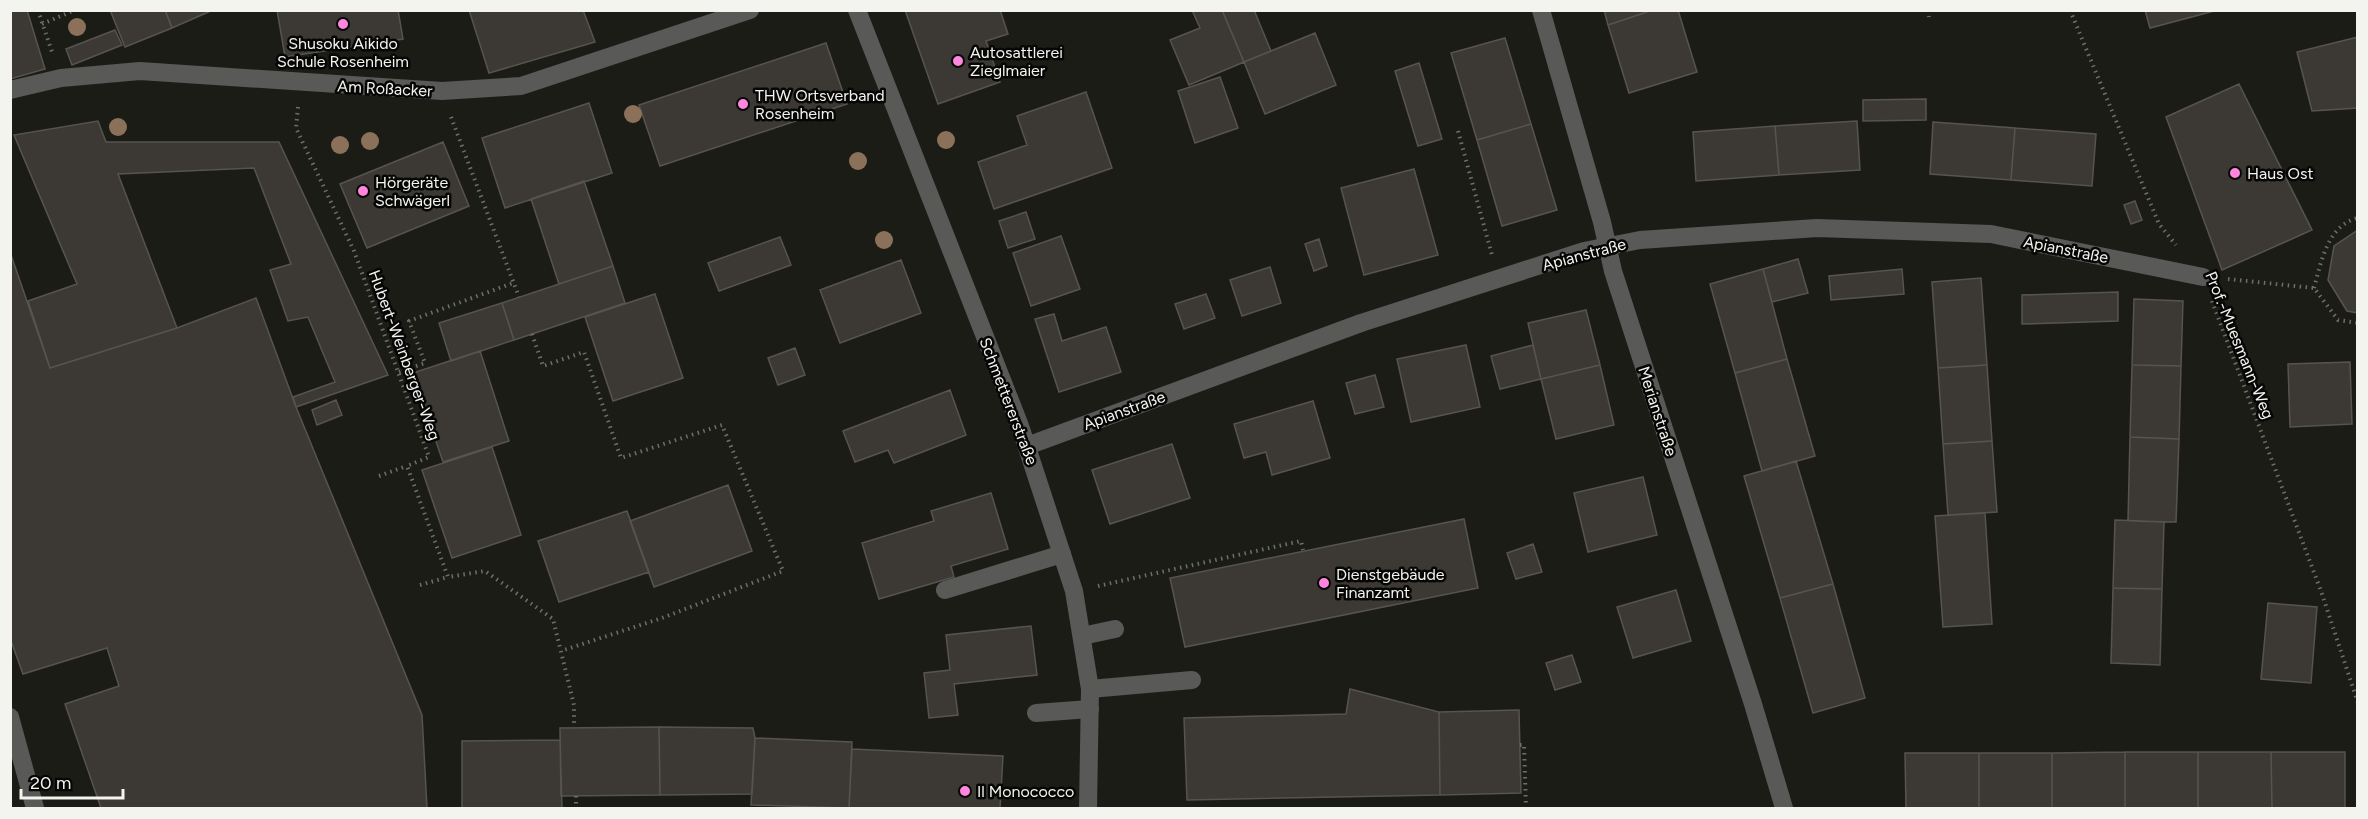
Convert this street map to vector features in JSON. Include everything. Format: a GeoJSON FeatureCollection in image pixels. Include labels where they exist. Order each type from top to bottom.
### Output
{"type":"FeatureCollection","features":[{"type":"Feature","properties":{"kind":"street","name":"Am Roßacker"},"geometry":{"type":"LineString","coordinates":[[10,90],[61,78],[141,71],[442,91],[521,86],[750,10]]}},
{"type":"Feature","properties":{"kind":"street","name":"Schmettererstraße"},"geometry":{"type":"LineString","coordinates":[[857,10],[1027,446],[1074,591],[1090,689],[1088,808]]}},
{"type":"Feature","properties":{"kind":"street","name":"Merianstraße"},"geometry":{"type":"LineString","coordinates":[[1541,10],[1608,245],[1613,271],[1750,693],[1784,808]]}},
{"type":"Feature","properties":{"kind":"street","name":"Apianstraße"},"geometry":{"type":"LineString","coordinates":[[1027,446],[1361,323],[1608,245],[1641,240],[1817,228],[1991,234],[2203,277]]}},
{"type":"Feature","properties":{"kind":"street"},"geometry":{"type":"LineString","coordinates":[[945,590],[1062,554]]}},
{"type":"Feature","properties":{"kind":"street"},"geometry":{"type":"LineString","coordinates":[[1082,636],[1114,629]]}},
{"type":"Feature","properties":{"kind":"street"},"geometry":{"type":"LineString","coordinates":[[1090,689],[1192,680]]}},
{"type":"Feature","properties":{"kind":"street"},"geometry":{"type":"LineString","coordinates":[[1036,713],[1090,709]]}},
{"type":"Feature","properties":{"kind":"street"},"geometry":{"type":"LineString","coordinates":[[10,717],[35,808]]}},
{"type":"Feature","properties":{"kind":"path"},"geometry":{"type":"LineString","coordinates":[[38,10],[61,78]]}},
{"type":"Feature","properties":{"kind":"path"},"geometry":{"type":"LineString","coordinates":[[42,24],[75,10]]}},
{"type":"Feature","properties":{"kind":"path"},"geometry":{"type":"LineString","coordinates":[[1928,10],[1929,17]]}},
{"type":"Feature","properties":{"kind":"path","name":"Prof.-Muesmann-Weg"},"geometry":{"type":"LineString","coordinates":[[2070,10],[2159,224],[2203,277],[2321,591],[2358,703]]}},
{"type":"Feature","properties":{"kind":"path","name":"Hubert-Weinberger-Weg"},"geometry":{"type":"LineString","coordinates":[[300,83],[296,128],[354,251],[429,457],[407,466]]}},
{"type":"Feature","properties":{"kind":"path"},"geometry":{"type":"LineString","coordinates":[[442,91],[519,297]]}},
{"type":"Feature","properties":{"kind":"path"},"geometry":{"type":"LineString","coordinates":[[1458,131],[1498,279]]}},
{"type":"Feature","properties":{"kind":"path"},"geometry":{"type":"LineString","coordinates":[[2314,288],[2327,244],[2348,220],[2358,218]]}},
{"type":"Feature","properties":{"kind":"path"},"geometry":{"type":"LineString","coordinates":[[2203,277],[2314,288],[2338,320],[2358,323]]}},
{"type":"Feature","properties":{"kind":"path"},"geometry":{"type":"LineString","coordinates":[[399,372],[425,363],[409,321],[513,283]]}},
{"type":"Feature","properties":{"kind":"path"},"geometry":{"type":"LineString","coordinates":[[532,334],[543,366],[584,352],[621,458],[723,425],[783,571],[662,618],[561,651]]}},
{"type":"Feature","properties":{"kind":"path"},"geometry":{"type":"LineString","coordinates":[[379,476],[407,466],[448,577]]}},
{"type":"Feature","properties":{"kind":"path"},"geometry":{"type":"LineString","coordinates":[[1074,591],[1301,541],[1303,550]]}},
{"type":"Feature","properties":{"kind":"path"},"geometry":{"type":"LineString","coordinates":[[420,585],[448,577],[485,571],[553,620],[574,705],[574,728]]}},
{"type":"Feature","properties":{"kind":"path"},"geometry":{"type":"LineString","coordinates":[[1520,745],[1524,745],[1526,808]]}},
{"type":"Feature","properties":{"kind":"path"},"geometry":{"type":"LineString","coordinates":[[576,796],[576,808]]}},
{"type":"Feature","properties":{"kind":"building"},"geometry":{"type":"Polygon","coordinates":[[[10,10],[27,10],[45,69],[10,79],[10,10]]]}},
{"type":"Feature","properties":{"kind":"building"},"geometry":{"type":"Polygon","coordinates":[[[110,10],[165,10],[172,28],[125,47],[110,10]]]}},
{"type":"Feature","properties":{"kind":"building"},"geometry":{"type":"Polygon","coordinates":[[[165,10],[213,10],[172,28],[165,10]]]}},
{"type":"Feature","properties":{"kind":"building"},"geometry":{"type":"Polygon","coordinates":[[[277,10],[398,10],[403,39],[285,57],[277,10]]]}},
{"type":"Feature","properties":{"kind":"building"},"geometry":{"type":"Polygon","coordinates":[[[469,10],[583,10],[595,42],[489,73],[469,10]]]}},
{"type":"Feature","properties":{"kind":"building","name":"Autosattlerei Zieglmaier"},"geometry":{"type":"Polygon","coordinates":[[[905,10],[1000,10],[1008,34],[986,41],[1000,82],[938,104],[905,10]]]}},
{"type":"Feature","properties":{"kind":"building"},"geometry":{"type":"Polygon","coordinates":[[[1192,10],[1222,10],[1244,62],[1189,85],[1170,40],[1200,28],[1192,10]]]}},
{"type":"Feature","properties":{"kind":"building"},"geometry":{"type":"Polygon","coordinates":[[[1222,10],[1254,10],[1271,51],[1244,62],[1222,10]]]}},
{"type":"Feature","properties":{"kind":"building"},"geometry":{"type":"Polygon","coordinates":[[[1604,10],[1653,10],[1608,25],[1604,10]]]}},
{"type":"Feature","properties":{"kind":"building"},"geometry":{"type":"Polygon","coordinates":[[[1653,10],[1678,10],[1697,72],[1629,93],[1608,25],[1653,10]]]}},
{"type":"Feature","properties":{"kind":"building"},"geometry":{"type":"Polygon","coordinates":[[[2145,10],[2218,10],[2150,28],[2145,10]]]}},
{"type":"Feature","properties":{"kind":"building"},"geometry":{"type":"Polygon","coordinates":[[[115,30],[122,45],[72,65],[66,49],[115,30]]]}},
{"type":"Feature","properties":{"kind":"building"},"geometry":{"type":"Polygon","coordinates":[[[1315,33],[1336,85],[1265,114],[1244,62],[1315,33]]]}},
{"type":"Feature","properties":{"kind":"building"},"geometry":{"type":"Polygon","coordinates":[[[2358,37],[2358,108],[2312,111],[2297,52],[2358,37]]]}},
{"type":"Feature","properties":{"kind":"building"},"geometry":{"type":"Polygon","coordinates":[[[1505,38],[1531,124],[1477,140],[1451,53],[1505,38]]]}},
{"type":"Feature","properties":{"kind":"building","name":"THW Ortsverband Rosenheim"},"geometry":{"type":"Polygon","coordinates":[[[826,43],[847,104],[660,166],[639,105],[826,43]]]}},
{"type":"Feature","properties":{"kind":"building"},"geometry":{"type":"Polygon","coordinates":[[[1419,63],[1442,139],[1418,146],[1395,71],[1419,63]]]}},
{"type":"Feature","properties":{"kind":"building"},"geometry":{"type":"Polygon","coordinates":[[[1220,77],[1238,128],[1195,143],[1178,91],[1220,77]]]}},
{"type":"Feature","properties":{"kind":"building","name":"Haus Ost"},"geometry":{"type":"Polygon","coordinates":[[[2239,84],[2312,230],[2222,270],[2166,117],[2239,84]]]}},
{"type":"Feature","properties":{"kind":"building"},"geometry":{"type":"Polygon","coordinates":[[[1086,92],[1112,168],[994,209],[978,162],[1027,145],[1017,116],[1086,92]]]}},
{"type":"Feature","properties":{"kind":"building"},"geometry":{"type":"Polygon","coordinates":[[[1926,99],[1926,120],[1863,121],[1863,100],[1926,99]]]}},
{"type":"Feature","properties":{"kind":"building"},"geometry":{"type":"Polygon","coordinates":[[[589,103],[612,173],[505,208],[482,138],[589,103]]]}},
{"type":"Feature","properties":{"kind":"building"},"geometry":{"type":"Polygon","coordinates":[[[98,121],[106,142],[279,142],[388,375],[296,407],[293,397],[335,382],[308,317],[288,321],[270,270],[291,264],[254,168],[118,174],[177,328],[50,368],[28,301],[77,284],[14,135],[98,121]]]}},
{"type":"Feature","properties":{"kind":"building"},"geometry":{"type":"Polygon","coordinates":[[[1857,121],[1860,170],[1779,175],[1775,126],[1857,121]]]}},
{"type":"Feature","properties":{"kind":"building"},"geometry":{"type":"Polygon","coordinates":[[[1933,122],[2015,128],[2011,180],[1930,174],[1933,122]]]}},
{"type":"Feature","properties":{"kind":"building"},"geometry":{"type":"Polygon","coordinates":[[[1531,124],[1557,210],[1502,226],[1477,140],[1531,124]]]}},
{"type":"Feature","properties":{"kind":"building"},"geometry":{"type":"Polygon","coordinates":[[[1775,126],[1779,175],[1696,181],[1693,132],[1775,126]]]}},
{"type":"Feature","properties":{"kind":"building"},"geometry":{"type":"Polygon","coordinates":[[[2015,128],[2096,134],[2092,186],[2011,180],[2015,128]]]}},
{"type":"Feature","properties":{"kind":"building"},"geometry":{"type":"Polygon","coordinates":[[[443,142],[469,206],[367,248],[340,184],[443,142]]]}},
{"type":"Feature","properties":{"kind":"building"},"geometry":{"type":"Polygon","coordinates":[[[1414,169],[1438,255],[1364,275],[1341,188],[1414,169]]]}},
{"type":"Feature","properties":{"kind":"building"},"geometry":{"type":"Polygon","coordinates":[[[584,181],[613,266],[559,284],[531,199],[584,181]]]}},
{"type":"Feature","properties":{"kind":"building"},"geometry":{"type":"Polygon","coordinates":[[[2135,201],[2142,220],[2131,224],[2124,205],[2135,201]]]}},
{"type":"Feature","properties":{"kind":"building"},"geometry":{"type":"Polygon","coordinates":[[[1026,212],[1035,239],[1008,248],[999,221],[1026,212]]]}},
{"type":"Feature","properties":{"kind":"building"},"geometry":{"type":"Polygon","coordinates":[[[2358,230],[2358,313],[2347,311],[2328,280],[2334,246],[2358,230]]]}},
{"type":"Feature","properties":{"kind":"building"},"geometry":{"type":"Polygon","coordinates":[[[1061,236],[1080,289],[1031,306],[1013,253],[1061,236]]]}},
{"type":"Feature","properties":{"kind":"building"},"geometry":{"type":"Polygon","coordinates":[[[780,237],[791,265],[719,291],[708,263],[780,237]]]}},
{"type":"Feature","properties":{"kind":"building"},"geometry":{"type":"Polygon","coordinates":[[[1319,239],[1327,266],[1314,271],[1305,244],[1319,239]]]}},
{"type":"Feature","properties":{"kind":"building"},"geometry":{"type":"Polygon","coordinates":[[[10,252],[50,368],[177,328],[256,298],[296,407],[422,715],[427,808],[101,808],[65,704],[119,686],[107,648],[23,674],[10,638],[10,252]]]}},
{"type":"Feature","properties":{"kind":"building"},"geometry":{"type":"Polygon","coordinates":[[[1798,259],[1808,293],[1772,302],[1763,269],[1798,259]]]}},
{"type":"Feature","properties":{"kind":"building"},"geometry":{"type":"Polygon","coordinates":[[[901,260],[921,313],[840,343],[820,290],[901,260]]]}},
{"type":"Feature","properties":{"kind":"building"},"geometry":{"type":"Polygon","coordinates":[[[613,266],[625,303],[514,340],[502,303],[613,266]]]}},
{"type":"Feature","properties":{"kind":"building"},"geometry":{"type":"Polygon","coordinates":[[[1270,267],[1281,303],[1242,316],[1230,280],[1270,267]]]}},
{"type":"Feature","properties":{"kind":"building"},"geometry":{"type":"Polygon","coordinates":[[[1763,269],[1787,359],[1735,373],[1710,284],[1763,269]]]}},
{"type":"Feature","properties":{"kind":"building"},"geometry":{"type":"Polygon","coordinates":[[[1902,269],[1904,294],[1831,300],[1829,276],[1902,269]]]}},
{"type":"Feature","properties":{"kind":"building"},"geometry":{"type":"Polygon","coordinates":[[[1981,278],[1987,365],[1938,368],[1932,282],[1981,278]]]}},
{"type":"Feature","properties":{"kind":"building"},"geometry":{"type":"Polygon","coordinates":[[[2118,292],[2118,321],[2022,324],[2022,295],[2118,292]]]}},
{"type":"Feature","properties":{"kind":"building"},"geometry":{"type":"Polygon","coordinates":[[[655,294],[683,378],[613,401],[585,317],[655,294]]]}},
{"type":"Feature","properties":{"kind":"building"},"geometry":{"type":"Polygon","coordinates":[[[1206,294],[1215,318],[1184,329],[1175,304],[1206,294]]]}},
{"type":"Feature","properties":{"kind":"building"},"geometry":{"type":"Polygon","coordinates":[[[2134,299],[2183,301],[2181,366],[2132,365],[2134,299]]]}},
{"type":"Feature","properties":{"kind":"building"},"geometry":{"type":"Polygon","coordinates":[[[502,303],[514,340],[451,361],[439,323],[502,303]]]}},
{"type":"Feature","properties":{"kind":"building"},"geometry":{"type":"Polygon","coordinates":[[[1586,310],[1600,365],[1541,379],[1528,323],[1586,310]]]}},
{"type":"Feature","properties":{"kind":"building"},"geometry":{"type":"Polygon","coordinates":[[[1054,314],[1062,341],[1106,327],[1121,372],[1059,392],[1035,319],[1054,314]]]}},
{"type":"Feature","properties":{"kind":"building"},"geometry":{"type":"Polygon","coordinates":[[[1466,345],[1480,407],[1411,422],[1397,359],[1466,345]]]}},
{"type":"Feature","properties":{"kind":"building"},"geometry":{"type":"Polygon","coordinates":[[[1533,345],[1541,379],[1500,389],[1491,356],[1533,345]]]}},
{"type":"Feature","properties":{"kind":"building"},"geometry":{"type":"Polygon","coordinates":[[[795,348],[805,375],[778,385],[768,358],[795,348]]]}},
{"type":"Feature","properties":{"kind":"building"},"geometry":{"type":"Polygon","coordinates":[[[480,351],[509,441],[443,462],[413,373],[480,351]]]}},
{"type":"Feature","properties":{"kind":"building"},"geometry":{"type":"Polygon","coordinates":[[[1787,359],[1815,456],[1762,471],[1735,373],[1787,359]]]}},
{"type":"Feature","properties":{"kind":"building"},"geometry":{"type":"Polygon","coordinates":[[[2350,362],[2352,424],[2290,427],[2288,364],[2350,362]]]}},
{"type":"Feature","properties":{"kind":"building"},"geometry":{"type":"Polygon","coordinates":[[[1600,365],[1614,425],[1556,439],[1541,379],[1600,365]]]}},
{"type":"Feature","properties":{"kind":"building"},"geometry":{"type":"Polygon","coordinates":[[[1987,365],[1992,441],[1943,444],[1938,368],[1987,365]]]}},
{"type":"Feature","properties":{"kind":"building"},"geometry":{"type":"Polygon","coordinates":[[[2132,365],[2181,366],[2179,439],[2130,437],[2132,365]]]}},
{"type":"Feature","properties":{"kind":"building"},"geometry":{"type":"Polygon","coordinates":[[[1375,375],[1384,407],[1355,414],[1346,383],[1375,375]]]}},
{"type":"Feature","properties":{"kind":"building"},"geometry":{"type":"Polygon","coordinates":[[[950,390],[966,435],[894,463],[888,450],[855,462],[843,431],[950,390]]]}},
{"type":"Feature","properties":{"kind":"building"},"geometry":{"type":"Polygon","coordinates":[[[336,400],[342,415],[317,425],[312,410],[336,400]]]}},
{"type":"Feature","properties":{"kind":"building"},"geometry":{"type":"Polygon","coordinates":[[[1313,401],[1330,458],[1272,475],[1266,452],[1244,458],[1234,424],[1313,401]]]}},
{"type":"Feature","properties":{"kind":"building"},"geometry":{"type":"Polygon","coordinates":[[[2130,437],[2179,439],[2176,522],[2128,521],[2130,437]]]}},
{"type":"Feature","properties":{"kind":"building"},"geometry":{"type":"Polygon","coordinates":[[[1992,441],[1997,512],[1948,515],[1943,444],[1992,441]]]}},
{"type":"Feature","properties":{"kind":"building"},"geometry":{"type":"Polygon","coordinates":[[[1172,444],[1190,498],[1110,524],[1092,470],[1172,444]]]}},
{"type":"Feature","properties":{"kind":"building"},"geometry":{"type":"Polygon","coordinates":[[[492,447],[521,535],[452,558],[422,470],[492,447]]]}},
{"type":"Feature","properties":{"kind":"building"},"geometry":{"type":"Polygon","coordinates":[[[1796,461],[1833,584],[1780,598],[1744,476],[1796,461]]]}},
{"type":"Feature","properties":{"kind":"building"},"geometry":{"type":"Polygon","coordinates":[[[1643,477],[1657,535],[1588,552],[1574,493],[1643,477]]]}},
{"type":"Feature","properties":{"kind":"building"},"geometry":{"type":"Polygon","coordinates":[[[728,485],[752,551],[654,587],[630,521],[728,485]]]}},
{"type":"Feature","properties":{"kind":"building"},"geometry":{"type":"Polygon","coordinates":[[[991,493],[1008,549],[951,566],[954,577],[879,599],[862,543],[934,521],[931,511],[991,493]]]}},
{"type":"Feature","properties":{"kind":"building"},"geometry":{"type":"Polygon","coordinates":[[[627,511],[649,572],[559,602],[538,541],[627,511]]]}},
{"type":"Feature","properties":{"kind":"building"},"geometry":{"type":"Polygon","coordinates":[[[1985,513],[1992,624],[1943,627],[1935,516],[1985,513]]]}},
{"type":"Feature","properties":{"kind":"building","name":"Dienstgebäude Finanzamt"},"geometry":{"type":"Polygon","coordinates":[[[1464,519],[1478,588],[1185,647],[1170,578],[1464,519]]]}},
{"type":"Feature","properties":{"kind":"building"},"geometry":{"type":"Polygon","coordinates":[[[2115,520],[2164,522],[2162,589],[2113,588],[2115,520]]]}},
{"type":"Feature","properties":{"kind":"building"},"geometry":{"type":"Polygon","coordinates":[[[1533,544],[1542,572],[1516,579],[1507,553],[1533,544]]]}},
{"type":"Feature","properties":{"kind":"building"},"geometry":{"type":"Polygon","coordinates":[[[1833,584],[1865,698],[1813,713],[1780,598],[1833,584]]]}},
{"type":"Feature","properties":{"kind":"building"},"geometry":{"type":"Polygon","coordinates":[[[2113,588],[2162,589],[2160,665],[2111,663],[2113,588]]]}},
{"type":"Feature","properties":{"kind":"building"},"geometry":{"type":"Polygon","coordinates":[[[1676,590],[1691,641],[1633,658],[1617,607],[1676,590]]]}},
{"type":"Feature","properties":{"kind":"building"},"geometry":{"type":"Polygon","coordinates":[[[2268,603],[2317,607],[2311,683],[2261,679],[2268,603]]]}},
{"type":"Feature","properties":{"kind":"building"},"geometry":{"type":"Polygon","coordinates":[[[1031,626],[1037,675],[954,684],[958,715],[929,718],[924,673],[950,670],[946,635],[1031,626]]]}},
{"type":"Feature","properties":{"kind":"building"},"geometry":{"type":"Polygon","coordinates":[[[1572,655],[1581,682],[1555,690],[1546,663],[1572,655]]]}},
{"type":"Feature","properties":{"kind":"building"},"geometry":{"type":"Polygon","coordinates":[[[1350,689],[1439,712],[1440,795],[1187,800],[1184,718],[1346,714],[1350,689]]]}},
{"type":"Feature","properties":{"kind":"building"},"geometry":{"type":"Polygon","coordinates":[[[1519,710],[1521,793],[1440,795],[1439,712],[1519,710]]]}},
{"type":"Feature","properties":{"kind":"building"},"geometry":{"type":"Polygon","coordinates":[[[659,727],[753,728],[755,738],[752,794],[660,795],[659,727]]]}},
{"type":"Feature","properties":{"kind":"building"},"geometry":{"type":"Polygon","coordinates":[[[659,727],[660,795],[561,796],[560,728],[659,727]]]}},
{"type":"Feature","properties":{"kind":"building"},"geometry":{"type":"Polygon","coordinates":[[[755,738],[852,742],[849,808],[751,805],[755,738]]]}},
{"type":"Feature","properties":{"kind":"building"},"geometry":{"type":"Polygon","coordinates":[[[560,740],[562,808],[462,808],[462,741],[560,740]]]}},
{"type":"Feature","properties":{"kind":"building"},"geometry":{"type":"Polygon","coordinates":[[[852,749],[1003,756],[1000,808],[849,808],[852,749]]]}},
{"type":"Feature","properties":{"kind":"building"},"geometry":{"type":"Polygon","coordinates":[[[2125,752],[2198,752],[2198,808],[2125,808],[2125,752]]]}},
{"type":"Feature","properties":{"kind":"building"},"geometry":{"type":"Polygon","coordinates":[[[2125,752],[2125,808],[2052,808],[2052,753],[2125,752]]]}},
{"type":"Feature","properties":{"kind":"building"},"geometry":{"type":"Polygon","coordinates":[[[2198,752],[2271,752],[2272,808],[2198,808],[2198,752]]]}},
{"type":"Feature","properties":{"kind":"building"},"geometry":{"type":"Polygon","coordinates":[[[2271,752],[2345,752],[2345,808],[2272,808],[2271,752]]]}},
{"type":"Feature","properties":{"kind":"building"},"geometry":{"type":"Polygon","coordinates":[[[1905,753],[1979,753],[1979,808],[1906,808],[1905,753]]]}},
{"type":"Feature","properties":{"kind":"building"},"geometry":{"type":"Polygon","coordinates":[[[1979,753],[2052,753],[2052,808],[1979,808],[1979,753]]]}},
{"type":"Feature","properties":{"kind":"place","name":"Shusoku Aikido Schule Rosenheim"},"geometry":{"type":"Point","coordinates":[343,24]}},
{"type":"Feature","properties":{"kind":"place","name":"Autosattlerei Zieglmaier"},"geometry":{"type":"Point","coordinates":[958,61]}},
{"type":"Feature","properties":{"kind":"place","name":"THW Ortsverband Rosenheim"},"geometry":{"type":"Point","coordinates":[743,104]}},
{"type":"Feature","properties":{"kind":"place","name":"Haus Ost"},"geometry":{"type":"Point","coordinates":[2235,173]}},
{"type":"Feature","properties":{"kind":"place","name":"Hörgeräte Schwägerl"},"geometry":{"type":"Point","coordinates":[363,191]}},
{"type":"Feature","properties":{"kind":"place","name":"Dienstgebäude Finanzamt"},"geometry":{"type":"Point","coordinates":[1324,583]}},
{"type":"Feature","properties":{"kind":"place","name":"Il Monococco"},"geometry":{"type":"Point","coordinates":[965,791]}}]}
